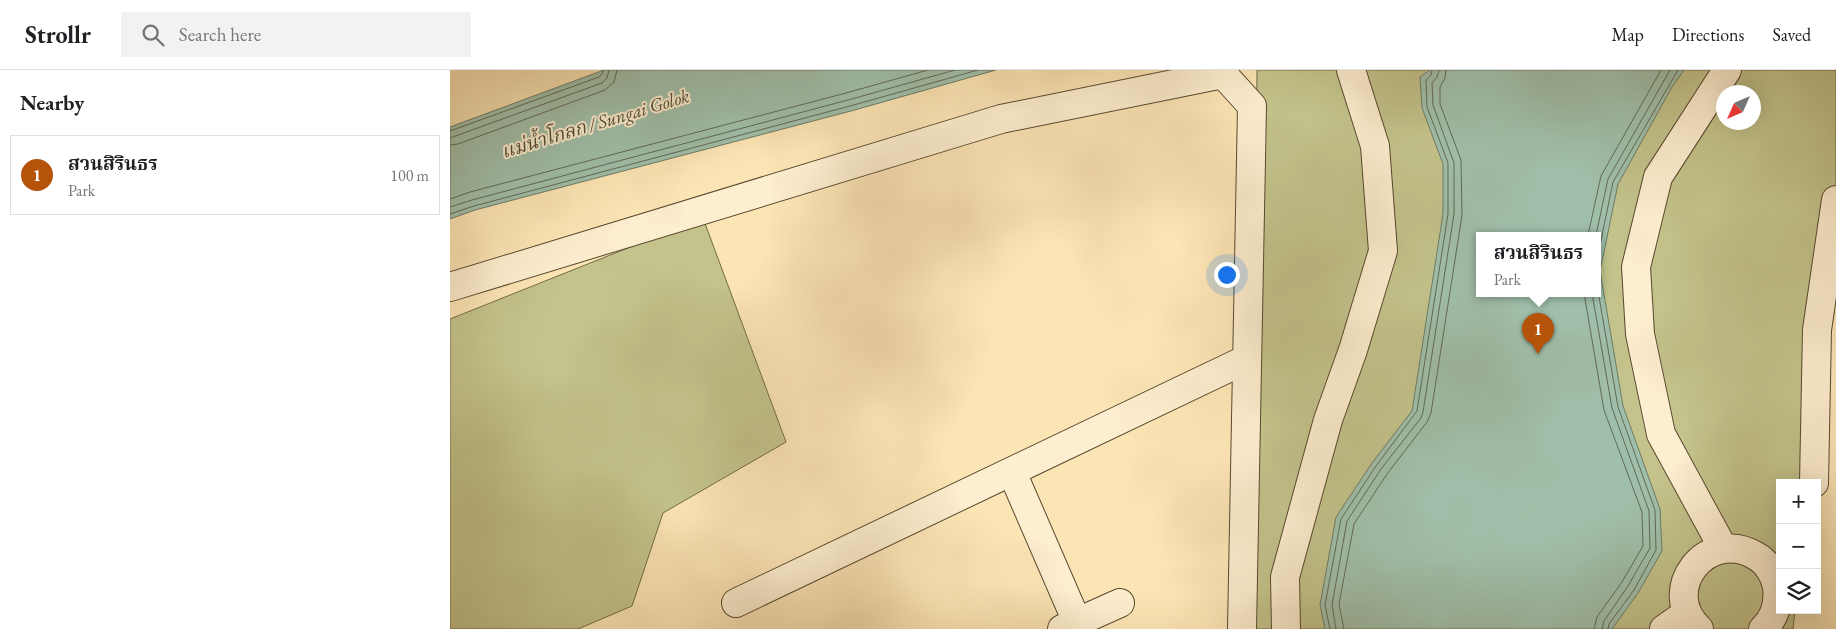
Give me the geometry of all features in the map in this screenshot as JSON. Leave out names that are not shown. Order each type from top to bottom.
[{"type":"street","points":[[1286,629],[1285,577],[1328,420],[1354,350],[1383,251],[1375,146],[1351,70]]},
{"type":"street","points":[[1723,548],[1661,434],[1640,334],[1636,267],[1658,177],[1727,70]]},
{"type":"street","points":[[450,288],[1001,119],[1222,74],[1252,106],[1242,629]]},
{"type":"street","points":[[1814,479],[1817,330],[1836,200]]},
{"type":"street","points":[[736,603],[1247,359]]},
{"type":"street","points":[[1012,472],[1069,626],[1120,603]]},
{"type":"street","points":[[1664,629],[1693,621],[1684,599],[1685,585],[1690,572],[1698,561],[1710,553],[1723,548],[1736,548],[1749,551],[1760,558],[1774,558],[1778,596],[1776,611],[1763,629]]},
{"type":"green space","points":[[1257,70],[1836,70],[1836,225],[1808,479],[1776,479],[1776,614],[1795,614],[1793,629],[1252,629]]},
{"type":"green space","points":[[703,218],[786,442],[663,513],[632,606],[578,629],[450,629],[450,319]]},
{"type":"water","name":"แม่น้ำโกลก / Sungai Golok","points":[[604,70],[996,70],[851,111],[475,210],[450,219],[450,127]]},
{"type":"water","points":[[1430,70],[1684,70],[1672,87],[1618,184],[1601,266],[1601,232],[1476,232],[1476,297],[1601,297],[1601,277],[1623,406],[1660,509],[1662,551],[1638,593],[1612,629],[1325,629],[1320,605],[1336,517],[1372,463],[1412,411],[1443,214],[1443,164],[1422,108],[1420,77]]},
{"type":"place","name":"สวนสิรินธร","points":[[1538,354]]}]
